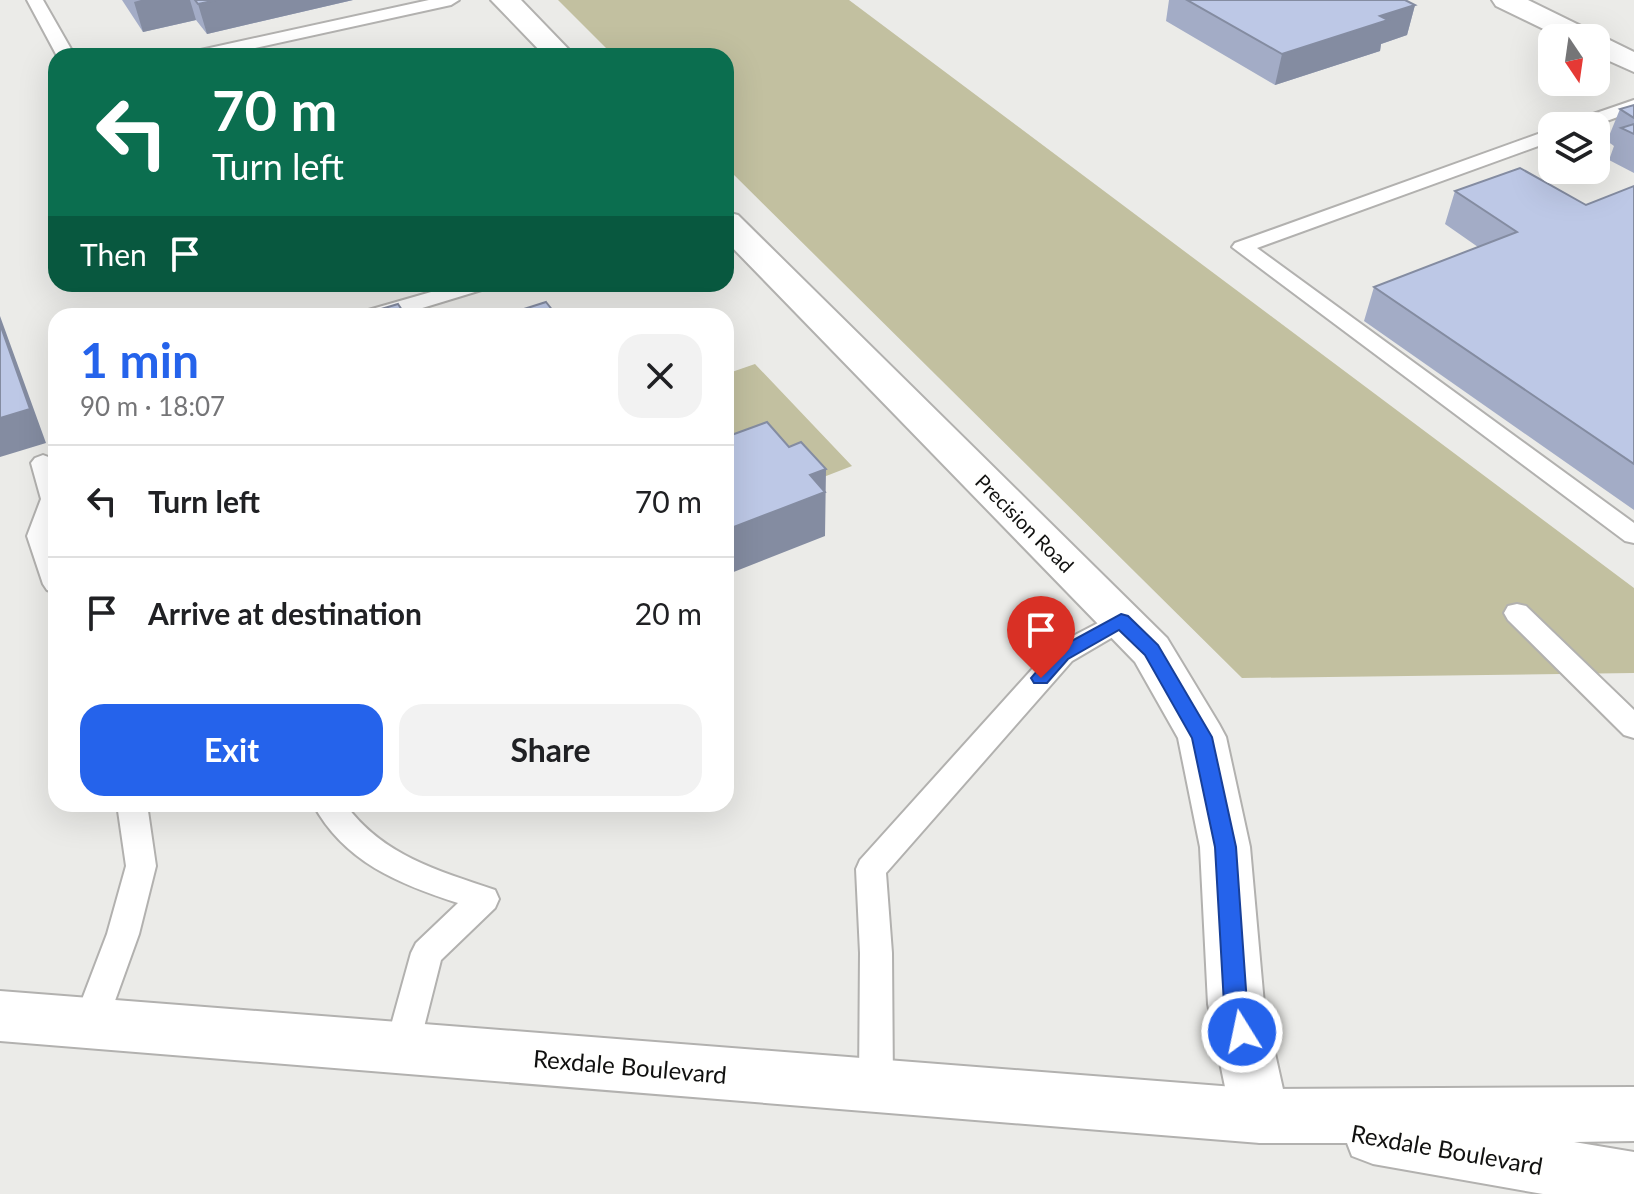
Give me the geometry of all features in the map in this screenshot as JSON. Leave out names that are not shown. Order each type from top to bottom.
[{"type":"street","points":[[505,0],[553,48]]},
{"type":"street","points":[[1506,0],[1555,24]]},
{"type":"street","points":[[1610,51],[1634,63]]},
{"type":"street","name":"Precision Road","points":[[734,230],[1151,650],[1202,737],[1225,847],[1236,1004],[1260,1116]]},
{"type":"street","name":"Rexdale Boulevard","points":[[0,1016],[1260,1116],[1634,1114]]},
{"type":"street","name":"Rexdale Boulevard","points":[[1260,1116],[1634,1181]]},
{"type":"lane","points":[[35,0],[62,48]]},
{"type":"lane","points":[[232,48],[451,0]]},
{"type":"lane","points":[[1610,114],[1634,105]]},
{"type":"lane","points":[[1538,140],[1242,247],[1634,535]]},
{"type":"lane","points":[[400,308],[454,292]]},
{"type":"lane","points":[[43,463],[48,481]]},
{"type":"lane","points":[[48,512],[39,536],[48,561]]},
{"type":"lane","points":[[1517,613],[1634,727]]},
{"type":"lane","points":[[876,1086],[876,953],[871,869],[1062,654],[1121,620]]},
{"type":"lane","points":[[90,1023],[123,934],[141,866],[133,812]]},
{"type":"lane","points":[[333,812],[345,831],[375,858],[484,899],[427,953],[402,1047]]},
{"type":"shaded area","points":[[558,0],[849,0],[1634,588],[1634,673],[1242,678],[734,175],[734,48],[606,48]]},
{"type":"shaded area","points":[[755,364],[852,466],[790,490],[734,472],[734,371]]},
{"type":"building","points":[[195,0],[217,0],[198,4]]},
{"type":"building","points":[[1187,0],[1405,0],[1415,5],[1380,16],[1388,20],[1282,54]]},
{"type":"building","points":[[1634,105],[1634,118],[1620,109]]},
{"type":"building","points":[[1634,124],[1634,134],[1621,128]]},
{"type":"building","points":[[1520,168],[1538,178],[1538,184],[1549,184],[1586,205],[1634,186],[1634,464],[1374,287],[1517,232],[1455,191]]},
{"type":"building","points":[[546,302],[551,308],[527,308]]},
{"type":"building","points":[[0,324],[30,409],[0,418]]},
{"type":"building","points":[[767,422],[789,447],[801,442],[826,469],[810,475],[825,492],[734,527],[734,434]]},
{"type":"route","points":[[1041,678],[1062,654],[1121,620],[1151,650],[1202,737],[1225,847],[1236,1004],[1242,1032]]}]
